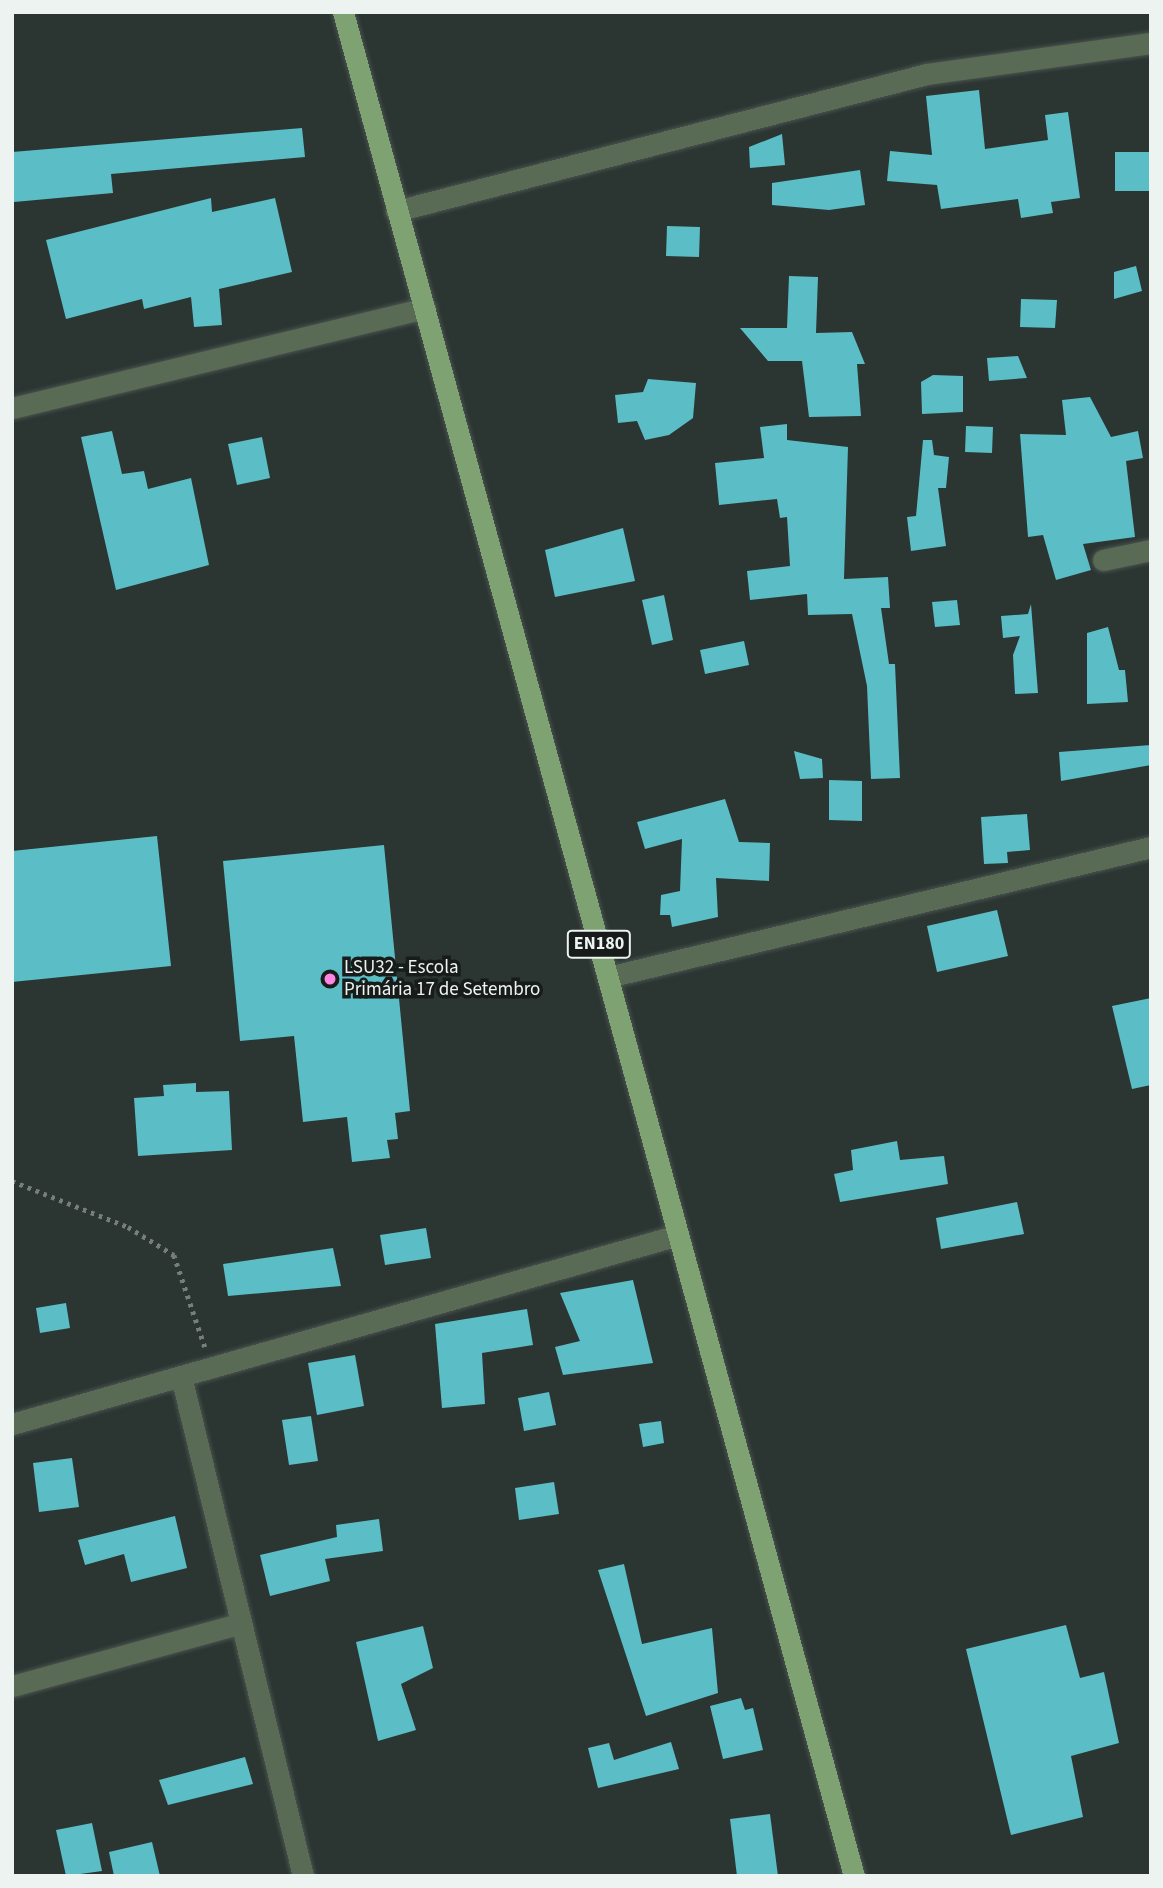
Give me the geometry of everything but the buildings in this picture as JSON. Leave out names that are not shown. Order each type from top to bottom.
[{"type":"main road","name":"EN180","points":[[343,12],[854,1876]]},
{"type":"street","points":[[396,211],[927,74],[1151,43]]},
{"type":"street","points":[[12,408],[425,308]]},
{"type":"street","points":[[1103,560],[1151,550]]},
{"type":"street","points":[[608,976],[1151,847]]},
{"type":"street","points":[[12,1424],[678,1235]]},
{"type":"street","points":[[181,1376],[239,1623],[303,1876]]},
{"type":"street","points":[[12,1686],[239,1623]]},
{"type":"path","points":[[12,1181],[128,1227],[174,1255],[212,1367]]},
{"type":"place","name":"LSU32 - Escola Primária 17 de Setembro","points":[[330,979]]}]
